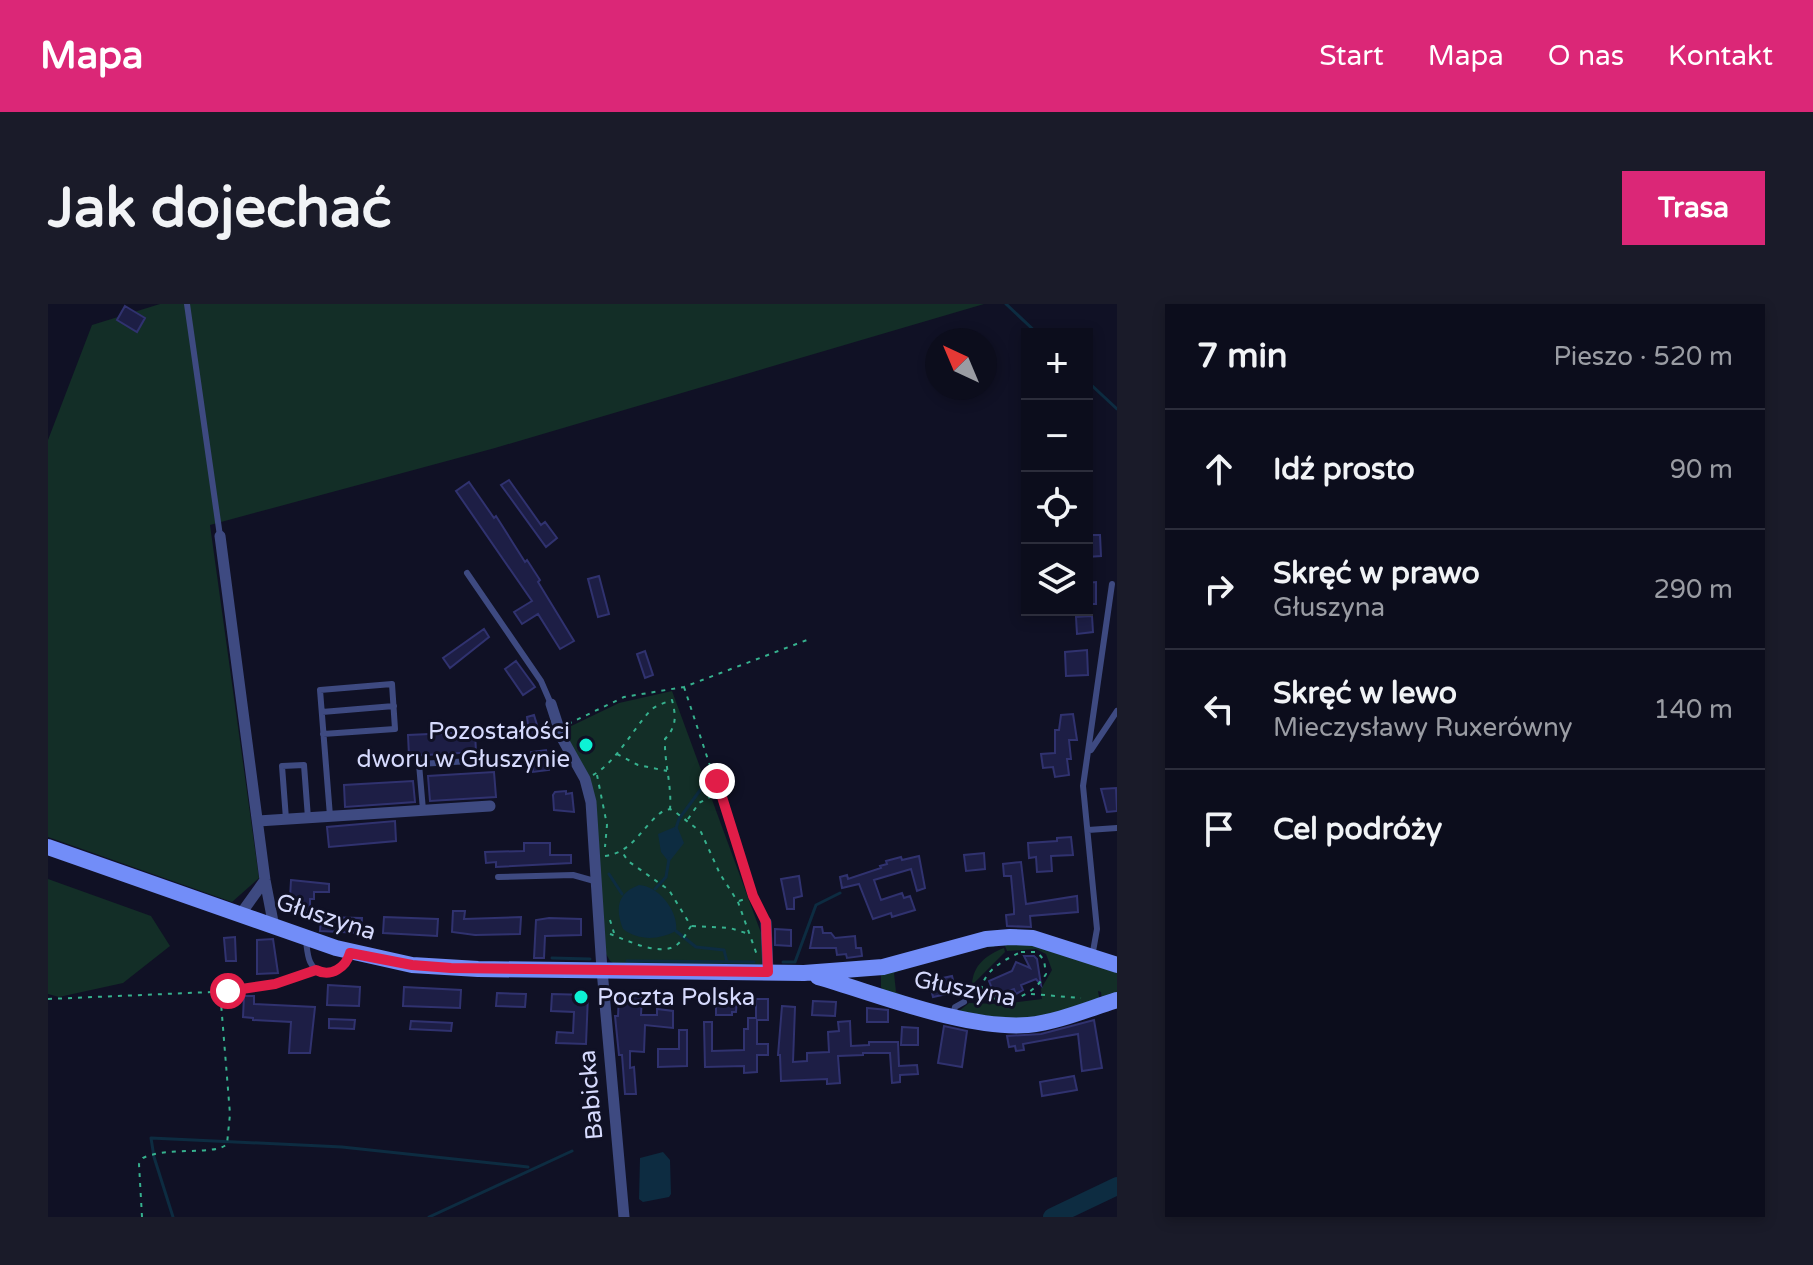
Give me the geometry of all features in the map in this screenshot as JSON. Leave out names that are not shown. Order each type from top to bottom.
[{"type":"street","points":[[220,536],[265,880],[274,927]]},
{"type":"street","points":[[551,704],[559,729],[585,779],[591,802],[600,857],[598,882],[602,970]]},
{"type":"street","points":[[258,821],[490,806]]},
{"type":"street","name":"Głuszyna","points":[[48,847],[350,953],[390,962],[438,967],[804,973],[880,968],[986,939],[1010,937],[1033,938],[1117,965]]},
{"type":"street","points":[[240,915],[265,880]]},
{"type":"street","points":[[766,922],[766,972]]},
{"type":"street","points":[[876,994],[875,982],[880,968]]},
{"type":"street","name":"Babicka","points":[[602,970],[624,1217]]},
{"type":"street","name":"Głuszyna","points":[[804,973],[953,1016],[998,1024],[1028,1024],[1117,1000]]},
{"type":"lane","points":[[187,304],[220,536]]},
{"type":"lane","points":[[467,573],[541,681],[551,704]]},
{"type":"lane","points":[[1092,958],[1097,929],[1083,786],[1112,584]]},
{"type":"lane","points":[[323,734],[395,729],[392,684],[320,690],[323,734],[330,816]]},
{"type":"lane","points":[[322,712],[394,706]]},
{"type":"lane","points":[[1089,753],[1117,711]]},
{"type":"lane","points":[[423,810],[419,764],[488,760]]},
{"type":"lane","points":[[286,819],[282,766],[304,765],[308,818]]},
{"type":"lane","points":[[1088,830],[1117,828]]},
{"type":"lane","points":[[498,877],[573,875],[598,882]]},
{"type":"lane","points":[[306,938],[310,963],[323,974],[342,967],[350,953]]},
{"type":"lane","points":[[953,1016],[955,1007],[964,1002]]},
{"type":"path","points":[[559,729],[624,697],[684,687],[807,640]]},
{"type":"path","points":[[684,687],[753,896],[766,922]]},
{"type":"path","points":[[585,779],[611,763],[651,710],[672,700],[676,717],[665,739],[664,759],[668,771],[670,809]]},
{"type":"path","points":[[616,754],[638,765],[668,771]]},
{"type":"path","points":[[597,773],[607,825],[600,857],[622,852],[658,814],[670,809]]},
{"type":"path","points":[[686,819],[699,803],[710,797]]},
{"type":"path","points":[[670,809],[701,832],[720,874],[738,902],[766,972]]},
{"type":"path","points":[[622,852],[628,861],[664,886],[678,902],[691,926]]},
{"type":"path","points":[[738,902],[748,898]]},
{"type":"path","points":[[601,931],[660,949],[675,946],[691,926]]},
{"type":"path","points":[[691,926],[730,928],[750,935]]},
{"type":"path","points":[[981,994],[981,983],[1003,960],[1021,952],[1037,952],[1044,960],[1046,974],[1030,994]]},
{"type":"path","points":[[48,999],[228,991],[275,984],[316,970]]},
{"type":"path","points":[[142,1217],[139,1164],[143,1158],[173,1150],[215,1151],[227,1144],[230,1114],[221,1003],[228,991]]},
{"type":"path","points":[[964,1002],[981,994],[994,1000],[1030,994],[1082,998]]},
{"type":"green space","points":[[160,304],[984,304],[495,448],[210,525],[259,878],[232,902],[48,837],[48,440],[92,325]]},
{"type":"green space","points":[[672,691],[764,941],[766,967],[616,965],[605,952],[590,811],[565,729],[619,703]]},
{"type":"green space","points":[[48,879],[151,916],[170,946],[123,983],[59,997],[48,994]]},
{"type":"green space","points":[[1018,941],[1117,969],[1117,996],[1102,1001],[1101,992],[1098,991],[1100,1002],[1022,1022],[959,1011],[969,1003],[1001,1004],[1042,999],[1041,989],[1052,970],[1046,954],[1036,949],[1007,951],[1005,946],[995,945],[931,959],[894,973],[896,992],[911,999],[885,992],[881,987],[881,975],[940,953]]},
{"type":"green space","points":[[1004,948],[1005,952],[972,985],[975,972],[982,962]]},
{"type":"water","points":[[677,826],[684,843],[669,862],[661,852],[658,834]]},
{"type":"water","points":[[639,885],[654,890],[666,901],[674,916],[676,931],[649,938],[623,929],[619,915],[620,902],[626,892]]},
{"type":"water","points":[[663,1152],[670,1160],[671,1194],[643,1202],[639,1199],[640,1158]]},
{"type":"building","points":[[125,306],[145,318],[137,332],[117,320]]},
{"type":"building","points":[[509,480],[541,525],[545,522],[557,538],[546,547],[501,485]]},
{"type":"building","points":[[469,482],[494,518],[496,516],[525,562],[527,560],[574,641],[560,649],[538,614],[522,624],[514,612],[532,601],[456,491]]},
{"type":"building","points":[[1093,535],[1100,535],[1101,556],[1093,557]]},
{"type":"building","points":[[599,576],[609,614],[598,617],[588,579]]},
{"type":"building","points":[[1093,582],[1096,582],[1096,604],[1093,604]]},
{"type":"building","points":[[1092,616],[1093,632],[1077,634],[1076,617]]},
{"type":"building","points":[[484,629],[489,637],[450,668],[443,658]]},
{"type":"building","points":[[1087,650],[1088,675],[1066,676],[1065,652]]},
{"type":"building","points":[[645,651],[653,675],[645,678],[637,654]]},
{"type":"building","points":[[516,661],[535,687],[523,695],[505,669]]},
{"type":"building","points":[[1073,714],[1077,740],[1069,740],[1069,775],[1055,777],[1053,767],[1043,768],[1041,754],[1055,753],[1055,730],[1059,730],[1061,715]]},
{"type":"building","points":[[534,715],[540,735],[530,739],[527,717]]},
{"type":"building","points":[[475,732],[476,752],[409,756],[408,735]]},
{"type":"building","points":[[546,750],[549,770],[533,772],[531,752]]},
{"type":"building","points":[[494,772],[496,797],[430,801],[428,776]]},
{"type":"building","points":[[413,781],[415,802],[345,807],[344,785]]},
{"type":"building","points":[[1116,788],[1117,811],[1107,812],[1101,789]]},
{"type":"building","points":[[566,791],[566,794],[572,793],[574,812],[554,810],[553,795]]},
{"type":"building","points":[[395,821],[396,841],[329,847],[327,827]]},
{"type":"building","points":[[1071,837],[1073,855],[1051,856],[1052,871],[1037,872],[1036,857],[1029,858],[1028,843]]},
{"type":"building","points":[[524,843],[550,843],[550,855],[571,855],[571,863],[496,867],[496,862],[486,863],[485,852],[524,851]]},
{"type":"building","points":[[984,853],[985,869],[966,871],[964,855]]},
{"type":"building","points":[[919,856],[925,888],[917,891],[911,869],[874,880],[881,900],[902,893],[904,898],[910,896],[915,910],[873,919],[859,884],[842,888],[840,877],[847,875],[848,879],[881,868],[887,864],[886,861]]},
{"type":"building","points":[[1021,862],[1026,904],[1077,896],[1078,912],[1030,916],[1031,927],[1007,926],[1006,915],[1014,914],[1014,909],[1011,876],[1004,876],[1003,864]]},
{"type":"building","points":[[799,876],[802,896],[794,898],[794,909],[787,909],[781,879]]},
{"type":"building","points":[[291,880],[329,884],[329,892],[314,892],[314,899],[310,899],[310,913],[296,913],[296,898],[290,898]]},
{"type":"building","points":[[453,911],[465,911],[464,919],[521,917],[520,934],[452,932]]},
{"type":"building","points":[[321,917],[362,918],[361,933],[320,931]]},
{"type":"building","points":[[384,917],[438,919],[437,936],[383,933]]},
{"type":"building","points":[[581,919],[581,935],[545,936],[544,958],[534,958],[536,920]]},
{"type":"building","points":[[814,927],[822,927],[823,933],[831,933],[835,938],[855,936],[856,948],[861,948],[862,956],[847,958],[846,954],[837,955],[836,948],[810,948]]},
{"type":"building","points":[[775,929],[791,930],[791,946],[775,945]]},
{"type":"building","points":[[235,937],[236,961],[226,961],[224,938]]},
{"type":"building","points":[[273,939],[278,973],[257,974],[257,940]]},
{"type":"building","points":[[1024,956],[1037,959],[1041,985],[1036,979],[1021,985],[1023,990],[1016,994],[1014,989],[995,996],[989,981],[1012,971],[1016,962],[1030,968]]},
{"type":"building","points":[[952,976],[956,992],[933,997],[929,981]]},
{"type":"building","points":[[328,985],[360,987],[359,1006],[327,1005]]},
{"type":"building","points":[[404,987],[461,990],[460,1008],[403,1006]]},
{"type":"building","points":[[497,993],[526,994],[525,1007],[496,1006]]},
{"type":"building","points":[[552,994],[588,995],[586,1044],[556,1043],[557,1032],[573,1033],[574,1012],[551,1011]]},
{"type":"building","points":[[619,995],[642,996],[641,1015],[657,1015],[657,1009],[673,1011],[673,1028],[645,1025],[644,1052],[630,1051],[636,1094],[625,1094],[615,1016],[618,1016]]},
{"type":"building","points":[[244,996],[254,996],[254,1004],[315,1007],[310,1053],[289,1053],[291,1022],[243,1017]]},
{"type":"building","points":[[716,998],[737,999],[736,1012],[716,1015]]},
{"type":"building","points":[[756,999],[768,999],[768,1020],[757,1020],[757,1044],[768,1044],[768,1055],[757,1055],[757,1072],[744,1073],[744,1066],[705,1067],[704,1022],[712,1022],[712,1051],[744,1050],[744,1029],[748,1029],[748,1018],[756,1018]]},
{"type":"building","points":[[813,1001],[836,1002],[835,1016],[812,1015]]},
{"type":"building","points":[[782,1006],[795,1007],[793,1062],[807,1061],[807,1053],[829,1052],[828,1032],[839,1031],[838,1022],[850,1021],[851,1046],[869,1045],[869,1042],[898,1042],[899,1066],[917,1065],[918,1074],[900,1075],[900,1082],[892,1083],[890,1053],[863,1053],[838,1056],[840,1083],[827,1084],[827,1079],[781,1081],[778,1055]]},
{"type":"building","points":[[867,1008],[888,1010],[888,1022],[867,1022]]},
{"type":"building","points":[[329,1019],[355,1020],[354,1029],[329,1028]]},
{"type":"building","points":[[1094,1020],[1102,1068],[1082,1071],[1078,1034],[1023,1044],[1024,1050],[1016,1051],[1015,1046],[1009,1047],[1007,1036],[1041,1034]]},
{"type":"building","points":[[411,1021],[452,1023],[451,1031],[410,1029]]},
{"type":"building","points":[[944,1026],[967,1031],[962,1067],[938,1063]]},
{"type":"building","points":[[902,1027],[918,1028],[918,1045],[901,1045]]},
{"type":"building","points":[[679,1030],[687,1030],[687,1066],[658,1067],[658,1049],[679,1049]]},
{"type":"building","points":[[1074,1076],[1077,1090],[1042,1096],[1040,1082]]},
{"type":"waterway","points":[[1006,304],[1032,328]]},
{"type":"waterway","points":[[1093,387],[1117,409]]},
{"type":"waterway","points":[[676,828],[679,819],[709,778]]},
{"type":"waterway","points":[[655,889],[666,877],[669,859]]},
{"type":"waterway","points":[[609,874],[622,894]]},
{"type":"waterway","points":[[783,962],[795,962],[816,905],[840,893]]},
{"type":"waterway","points":[[676,931],[696,947],[724,950],[727,962]]},
{"type":"waterway","points":[[552,958],[590,959]]},
{"type":"waterway","points":[[627,961],[754,962]]},
{"type":"waterway","points":[[173,1217],[151,1138],[342,1147],[528,1167]]},
{"type":"waterway","points":[[429,1217],[572,1151]]},
{"type":"waterway","points":[[1052,1217],[1117,1186]]},
{"type":"place","name":"Pozostałości dworu w Głuszynie","points":[[586,745]]},
{"type":"place","name":"Poczta Polska","points":[[581,997]]},
{"type":"route","points":[[228,991],[275,984],[316,970],[323,974],[332,972],[348,961],[350,953],[412,965],[451,968],[768,972],[766,922],[753,896],[717,781]]}]
